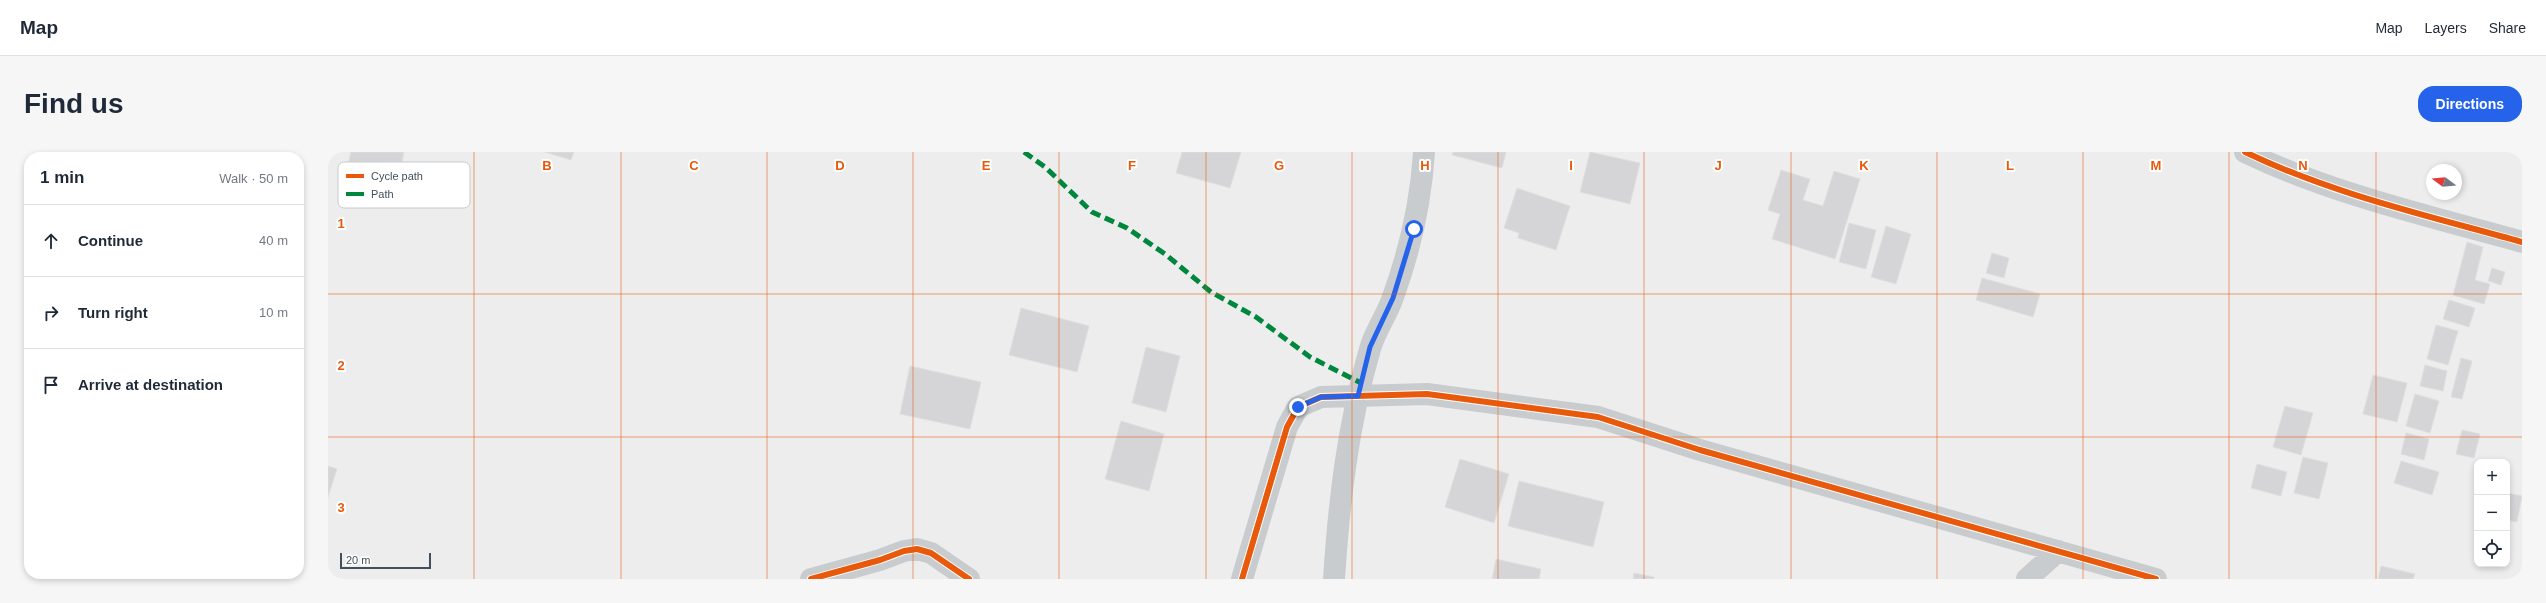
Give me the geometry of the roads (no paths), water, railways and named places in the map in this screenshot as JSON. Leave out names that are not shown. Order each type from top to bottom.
[{"type":"street","points":[[1334,579],[1339,502],[1358,396],[1370,347],[1393,298],[1414,229],[1424,152]]},
{"type":"street","points":[[2245,152],[2274,166],[2380,202],[2522,242]]},
{"type":"street","points":[[1242,579],[1287,426],[1298,407],[1321,397],[1427,394],[1598,417],[1700,450],[2156,579]]},
{"type":"street","points":[[811,579],[880,560],[904,551],[917,549],[931,553],[969,579]]},
{"type":"street","points":[[2027,579],[2058,551]]}]
